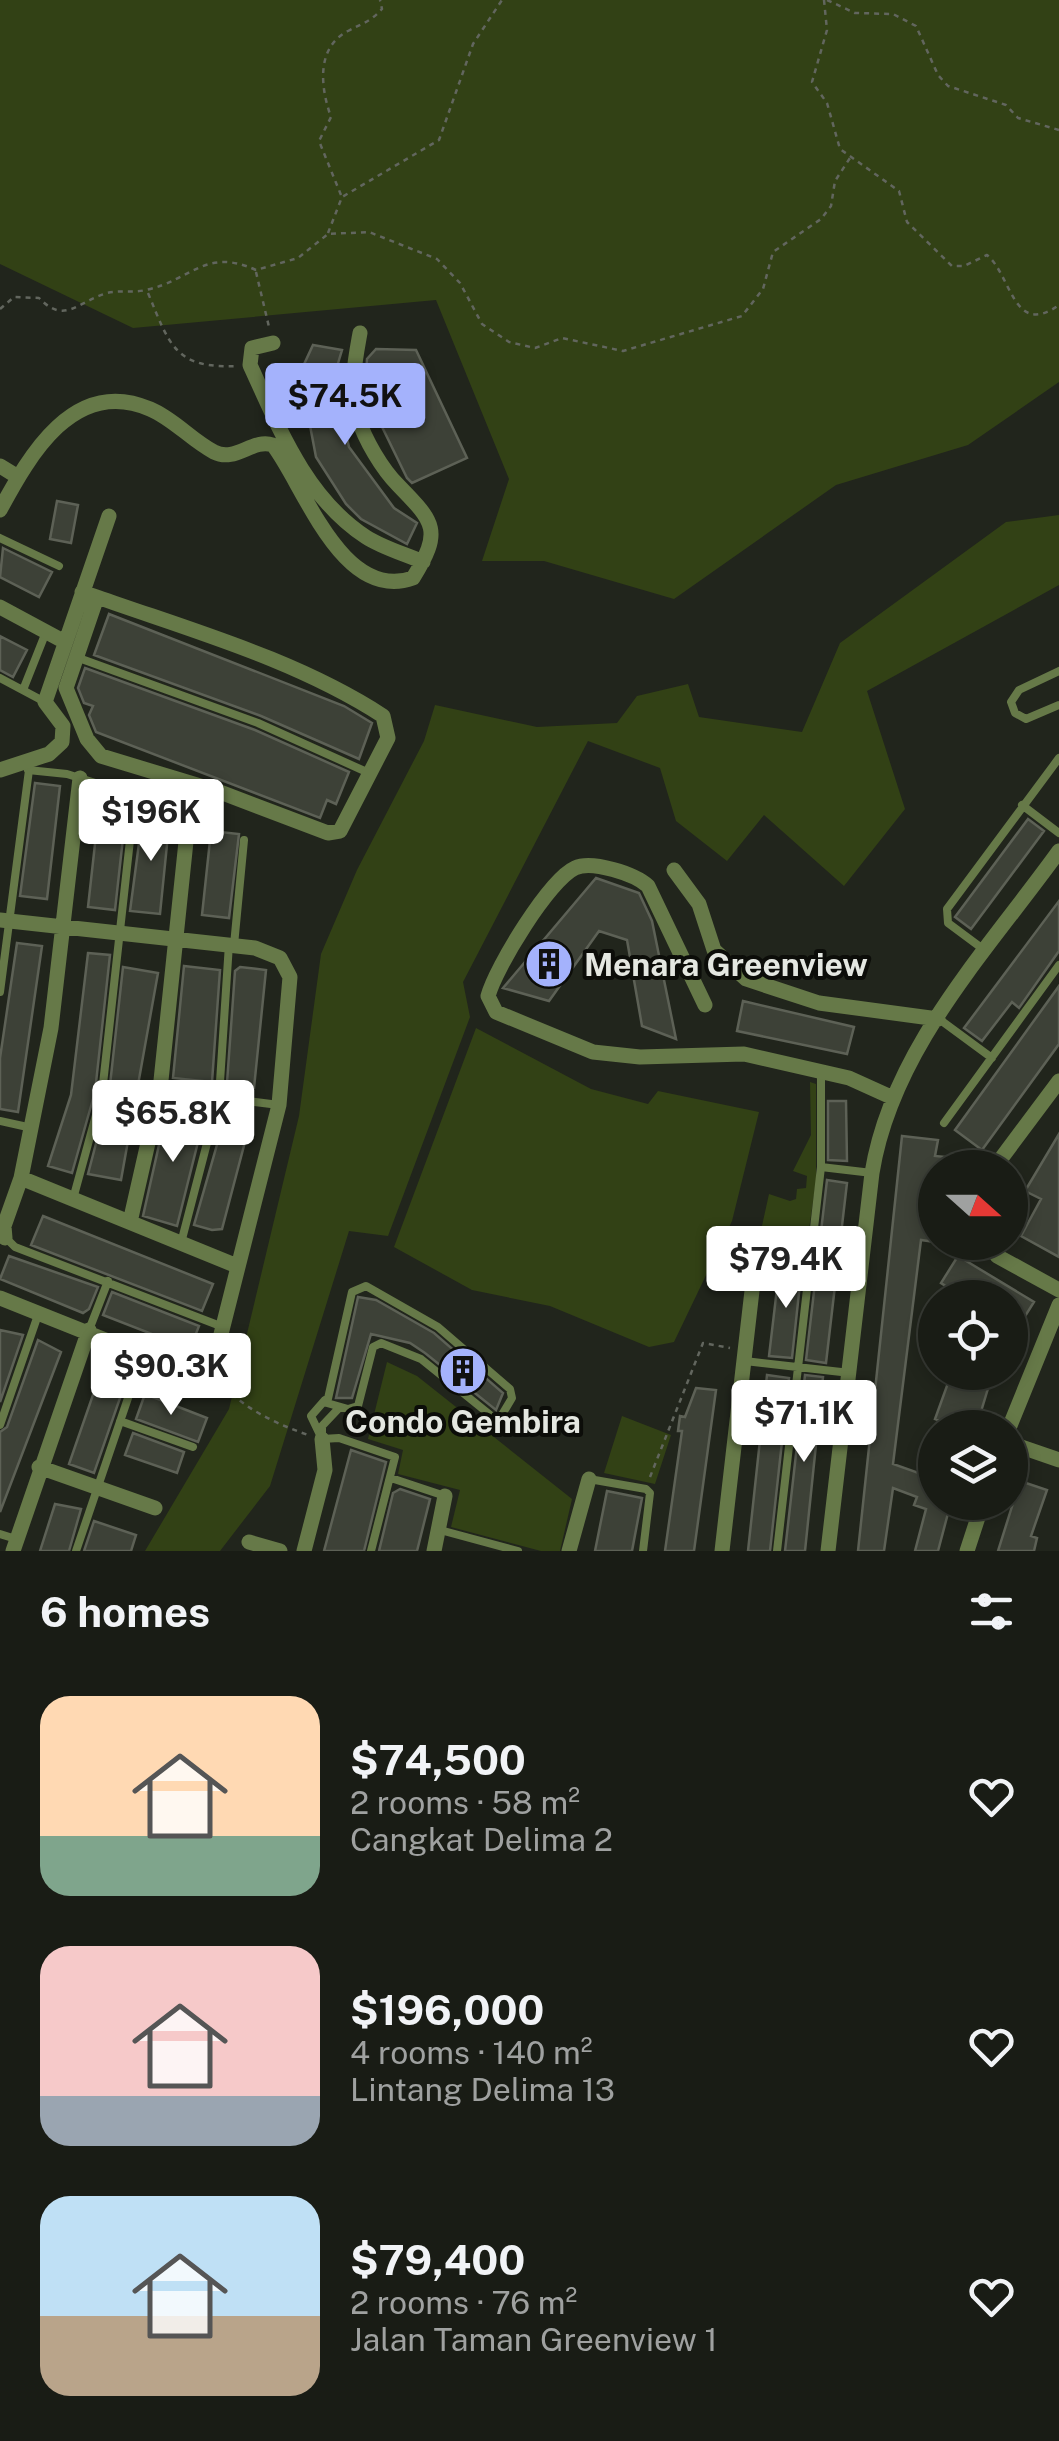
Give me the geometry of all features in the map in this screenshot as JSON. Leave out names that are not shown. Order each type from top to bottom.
[{"type":"street","points":[[0,510],[35,448],[64,419],[105,403],[128,402],[148,408],[215,453],[237,454],[268,443],[276,449],[321,528],[359,567],[372,575],[404,582],[413,578],[432,538],[428,516],[388,473],[357,417],[352,385],[360,332]]},
{"type":"street","points":[[273,343],[252,348],[250,366],[288,446],[341,518],[369,540],[423,562]]},
{"type":"street","points":[[0,466],[18,477]]},
{"type":"street","points":[[90,594],[271,659],[383,716],[388,738],[344,826],[328,833],[220,792],[101,756],[87,739],[68,696],[67,682],[108,516]]},
{"type":"street","points":[[5,769],[49,754],[62,742],[63,726],[44,702],[66,642],[90,594]]},
{"type":"street","points":[[0,607],[66,642]]},
{"type":"street","points":[[5,1238],[4,1226],[21,1178],[51,1028],[80,778]]},
{"type":"street","points":[[130,1222],[160,1090],[188,832]]},
{"type":"street","points":[[828,1551],[872,1174],[891,1096],[938,1019],[1059,851]]},
{"type":"street","points":[[704,1005],[648,886],[636,878],[587,865],[573,868],[555,884],[499,970],[488,996],[496,1012],[593,1052],[640,1056],[744,1054],[864,1083],[891,1096]]},
{"type":"street","points":[[674,870],[699,904],[714,950],[746,979],[819,1004],[938,1019]]},
{"type":"street","points":[[0,1298],[188,1372],[208,1368],[223,1327],[279,1105],[290,978],[286,965],[270,952],[231,944],[5,921]]},
{"type":"street","points":[[1007,1150],[1059,1081]]},
{"type":"street","points":[[21,1178],[237,1266]]},
{"type":"street","points":[[722,1551],[756,1256]]},
{"type":"street","points":[[1004,1260],[1059,1290]]},
{"type":"street","points":[[1016,1410],[1059,1305]]},
{"type":"street","points":[[10,1542],[88,1330]]},
{"type":"street","points":[[304,1551],[326,1470],[322,1439]]},
{"type":"street","points":[[1028,1449],[1059,1460]]},
{"type":"street","points":[[40,1467],[155,1508]]},
{"type":"street","points":[[569,1551],[589,1479]]},
{"type":"street","points":[[434,1551],[445,1496]]},
{"type":"street","points":[[967,1551],[977,1520]]},
{"type":"street","points":[[248,1542],[280,1551]]},
{"type":"lane","points":[[0,538],[59,566]]},
{"type":"lane","points":[[23,690],[46,632]]},
{"type":"lane","points":[[76,657],[258,723],[373,774]]},
{"type":"lane","points":[[1059,671],[1019,690],[1011,702],[1015,713],[1026,719],[1059,705]]},
{"type":"lane","points":[[0,678],[44,702]]},
{"type":"lane","points":[[987,952],[948,923],[946,909],[1059,758]]},
{"type":"lane","points":[[5,769],[80,778],[187,812],[188,832]]},
{"type":"lane","points":[[0,992],[5,921],[29,770]]},
{"type":"lane","points":[[73,1199],[102,1093],[135,795]]},
{"type":"lane","points":[[1022,805],[1059,833]]},
{"type":"lane","points":[[182,1244],[219,1097],[244,840]]},
{"type":"lane","points":[[944,1122],[1059,966]]},
{"type":"lane","points":[[938,1019],[992,1058]]},
{"type":"lane","points":[[778,1551],[821,1167],[821,1072]]},
{"type":"lane","points":[[160,1090],[279,1105]]},
{"type":"lane","points":[[0,1121],[32,1128]]},
{"type":"lane","points":[[821,1167],[872,1174]]},
{"type":"lane","points":[[5,1238],[16,1246],[223,1327]]},
{"type":"lane","points":[[88,1330],[108,1280]]},
{"type":"lane","points":[[322,1439],[311,1416],[325,1400],[352,1292],[360,1285],[438,1328],[512,1392],[505,1413],[494,1418],[421,1359],[381,1343],[373,1347],[358,1406],[339,1408],[325,1400]]},
{"type":"lane","points":[[0,1424],[40,1312]]},
{"type":"lane","points":[[76,1551],[143,1354]]},
{"type":"lane","points":[[746,1356],[850,1373]]},
{"type":"lane","points":[[322,1439],[322,1426],[339,1408]]},
{"type":"lane","points":[[120,1422],[194,1446]]},
{"type":"lane","points":[[322,1439],[339,1438],[392,1454],[390,1478],[371,1551]]},
{"type":"lane","points":[[390,1478],[445,1496]]},
{"type":"lane","points":[[589,1479],[646,1488],[652,1500],[644,1551]]},
{"type":"lane","points":[[440,1530],[518,1551]]},
{"type":"path","points":[[342,197],[319,141],[331,118],[320,86],[328,55],[344,32],[369,24],[382,9],[380,0]]},
{"type":"path","points":[[0,309],[14,297],[39,298],[52,311],[65,314],[108,293],[147,290],[216,260],[233,260],[256,270],[298,258],[328,234],[342,197],[439,140],[473,44],[502,0]]},
{"type":"path","points":[[1059,130],[1018,118],[1006,105],[948,86],[916,26],[893,14],[855,13],[826,0],[826,30],[812,82],[826,103],[840,149],[899,191],[906,222],[952,266],[964,266],[987,255],[999,264],[1021,310],[1038,314],[1059,304]]},
{"type":"path","points":[[328,234],[369,232],[436,259],[460,283],[482,324],[509,342],[535,348],[562,338],[623,352],[742,316],[762,289],[773,252],[821,218],[831,206],[835,181],[850,158]]},
{"type":"path","points":[[256,270],[273,343]]},
{"type":"path","points":[[147,290],[168,342],[202,368],[250,366]]},
{"type":"path","points":[[646,1488],[703,1343],[746,1356]]},
{"type":"path","points":[[208,1368],[232,1396],[274,1423],[322,1439]]},
{"type":"green space","points":[[0,0],[1059,0],[1059,382],[968,445],[836,485],[674,599],[544,561],[482,561],[509,479],[436,300],[133,328],[0,264]]},
{"type":"green space","points":[[1059,515],[1059,585],[867,691],[905,809],[844,886],[764,815],[727,861],[676,821],[660,768],[588,741],[463,982],[470,1017],[388,1236],[349,1231],[270,1486],[220,1551],[145,1551],[229,1409],[299,1116],[321,954],[357,870],[424,741],[435,705],[537,727],[617,723],[637,696],[688,684],[699,717],[802,732],[840,643],[1006,522]]},
{"type":"green space","points":[[476,1028],[591,1089],[648,1104],[658,1091],[759,1112],[732,1221],[674,1342],[649,1347],[550,1306],[472,1290],[394,1247]]},
{"type":"green space","points":[[810,1082],[816,1084],[816,1181],[805,1257],[756,1253],[769,1194],[790,1201],[796,1199],[797,1189],[806,1188],[807,1176],[793,1171],[811,1135]]},
{"type":"green space","points":[[387,1362],[417,1376],[572,1499],[560,1551],[541,1551],[451,1527],[460,1490],[398,1474],[403,1450],[368,1439]]},
{"type":"green space","points":[[622,1416],[671,1435],[655,1484],[604,1473]]},
{"type":"building","points":[[313,345],[342,350],[333,380],[349,447],[394,508],[417,523],[407,544],[361,519],[346,504],[316,457],[300,373]]},
{"type":"building","points":[[376,349],[416,350],[467,458],[412,483],[407,478],[365,392],[367,359]]},
{"type":"building","points":[[57,501],[78,505],[71,543],[50,539]]},
{"type":"building","points":[[3,548],[52,572],[39,597],[0,577]]},
{"type":"building","points":[[109,614],[344,706],[372,723],[359,759],[261,716],[94,655]]},
{"type":"building","points":[[0,636],[27,650],[13,677],[0,670]]},
{"type":"building","points":[[85,668],[255,730],[349,772],[336,804],[327,800],[320,818],[96,732],[89,715],[93,706],[84,703],[78,688]]},
{"type":"building","points":[[35,783],[60,786],[47,899],[20,896]]},
{"type":"building","points":[[143,813],[170,815],[160,914],[130,911]]},
{"type":"building","points":[[98,817],[125,820],[115,910],[88,907]]},
{"type":"building","points":[[1028,819],[1044,831],[971,929],[955,917]]},
{"type":"building","points":[[211,831],[239,834],[229,918],[202,915]]},
{"type":"building","name":"Menara Greenview","points":[[596,878],[639,893],[652,921],[676,1039],[642,1026],[627,940],[599,931],[549,1001],[503,988]]},
{"type":"building","points":[[1059,901],[1059,951],[1019,1008],[1012,1002],[982,1041],[964,1028]]},
{"type":"building","points":[[17,943],[42,946],[18,1112],[0,1109],[0,1058]]},
{"type":"building","points":[[88,953],[110,955],[95,1092],[72,1173],[48,1166],[71,1095]]},
{"type":"building","points":[[184,966],[220,970],[212,1082],[173,1078]]},
{"type":"building","points":[[123,967],[158,973],[121,1180],[88,1174],[109,1094]]},
{"type":"building","points":[[240,967],[266,970],[254,1088],[244,1090],[228,1088],[227,1083],[235,971]]},
{"type":"building","points":[[1059,986],[1059,1044],[982,1150],[955,1130]]},
{"type":"building","points":[[743,1001],[854,1027],[847,1054],[737,1031]]},
{"type":"building","points":[[828,1101],[846,1101],[847,1161],[828,1160]]},
{"type":"building","points":[[168,1105],[205,1114],[177,1226],[143,1216]]},
{"type":"building","points":[[227,1110],[251,1119],[222,1229],[212,1230],[194,1225]]},
{"type":"building","points":[[1059,1134],[1059,1257],[1028,1240],[1028,1223],[1041,1199],[1028,1192],[1028,1186]]},
{"type":"building","points":[[902,1136],[938,1140],[936,1150],[918,1150],[918,1260],[893,1464],[918,1473],[918,1506],[914,1505],[917,1497],[893,1488],[884,1551],[858,1551]]},
{"type":"building","points":[[827,1180],[847,1183],[826,1363],[806,1360]]},
{"type":"building","points":[[43,1216],[213,1284],[202,1311],[31,1245]]},
{"type":"building","points":[[9,1256],[98,1287],[89,1309],[83,1313],[0,1279]]},
{"type":"building","points":[[955,1260],[965,1260],[998,1280],[943,1280]]},
{"type":"building","points":[[780,1263],[802,1265],[792,1358],[769,1356]]},
{"type":"building","points":[[112,1292],[199,1326],[190,1349],[103,1315]]},
{"type":"building","name":"Condo Gembira","points":[[358,1297],[376,1300],[434,1333],[503,1393],[496,1410],[410,1343],[371,1334],[352,1398],[336,1398]]},
{"type":"building","points":[[0,1330],[23,1335],[0,1402]]},
{"type":"building","points":[[38,1340],[61,1352],[0,1512],[0,1432],[7,1427]]},
{"type":"building","points":[[103,1366],[128,1375],[94,1473],[69,1464]]},
{"type":"building","points":[[767,1375],[789,1378],[770,1551],[748,1551]]},
{"type":"building","points":[[805,1375],[823,1377],[805,1551],[785,1551]]},
{"type":"building","points":[[696,1388],[716,1390],[694,1551],[665,1551],[682,1431],[678,1431],[680,1416],[685,1417]]},
{"type":"building","points":[[945,1390],[988,1390],[981,1410],[938,1410]]},
{"type":"building","points":[[145,1394],[207,1418],[198,1442],[136,1419]]},
{"type":"building","points":[[133,1433],[184,1452],[177,1473],[125,1455]]},
{"type":"building","points":[[351,1450],[386,1462],[364,1551],[324,1551]]},
{"type":"building","points":[[1028,1484],[1047,1490],[1031,1536],[1037,1538],[1034,1551],[998,1551],[1008,1520],[1028,1520]]},
{"type":"building","points":[[400,1489],[430,1499],[417,1551],[379,1551],[393,1493]]},
{"type":"building","points":[[607,1491],[642,1498],[632,1551],[595,1551]]},
{"type":"building","points":[[55,1504],[81,1509],[69,1551],[40,1551]]},
{"type":"building","points":[[923,1520],[946,1520],[938,1551],[915,1551]]},
{"type":"building","points":[[94,1521],[136,1535],[131,1551],[84,1551]]},
{"type":"place","name":"Menara Greenview","points":[[549,964]]},
{"type":"place","name":"Condo Gembira","points":[[463,1371]]}]
